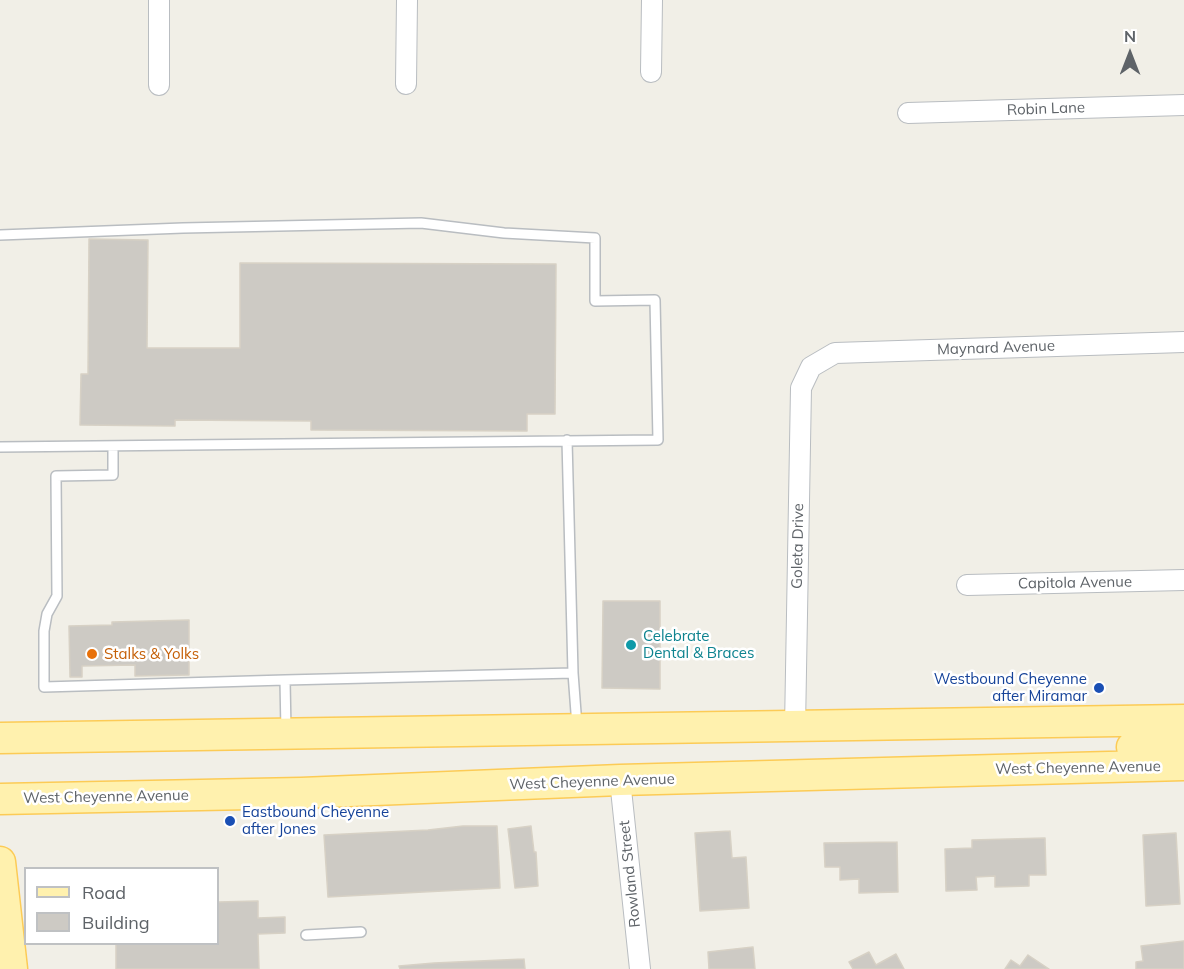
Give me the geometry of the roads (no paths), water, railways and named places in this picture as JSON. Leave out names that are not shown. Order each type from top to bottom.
[{"type":"main road","points":[[0,738],[1184,720]]},
{"type":"main road","points":[[976,770],[1013,757],[1184,743]]},
{"type":"main road","name":"West Cheyenne Avenue","points":[[0,799],[301,794],[620,780],[1184,765]]},
{"type":"main road","points":[[0,862],[12,969]]},
{"type":"street","points":[[159,0],[159,85]]},
{"type":"street","points":[[406,84],[407,0]]},
{"type":"street","points":[[651,72],[652,0]]},
{"type":"street","name":"Robin Lane","points":[[908,113],[1184,105]]},
{"type":"street","name":"Maynard Avenue","points":[[811,367],[835,353],[1184,342]]},
{"type":"street","name":"Goleta Drive","points":[[795,727],[801,388],[811,367]]},
{"type":"street","name":"Capitola Avenue","points":[[966,585],[1184,580]]},
{"type":"street","name":"Rowland Street","points":[[620,780],[640,969]]},
{"type":"lane","points":[[0,235],[421,223],[504,232],[595,238],[595,301],[655,300],[658,440],[0,447]]},
{"type":"lane","points":[[567,440],[573,673],[578,731]]},
{"type":"lane","points":[[113,446],[113,475],[56,476],[57,596],[47,614],[44,631],[44,687],[573,673]]},
{"type":"lane","points":[[285,680],[286,733]]},
{"type":"lane","points":[[306,935],[361,932]]},
{"type":"place","name":"Celebrate Dental & Braces","points":[[631,645]]},
{"type":"place","name":"Stalks & Yolks","points":[[92,654]]},
{"type":"place","name":"Westbound Cheyenne after Miramar","points":[[1099,688]]},
{"type":"place","name":"Eastbound Cheyenne after Jones","points":[[230,821]]}]
